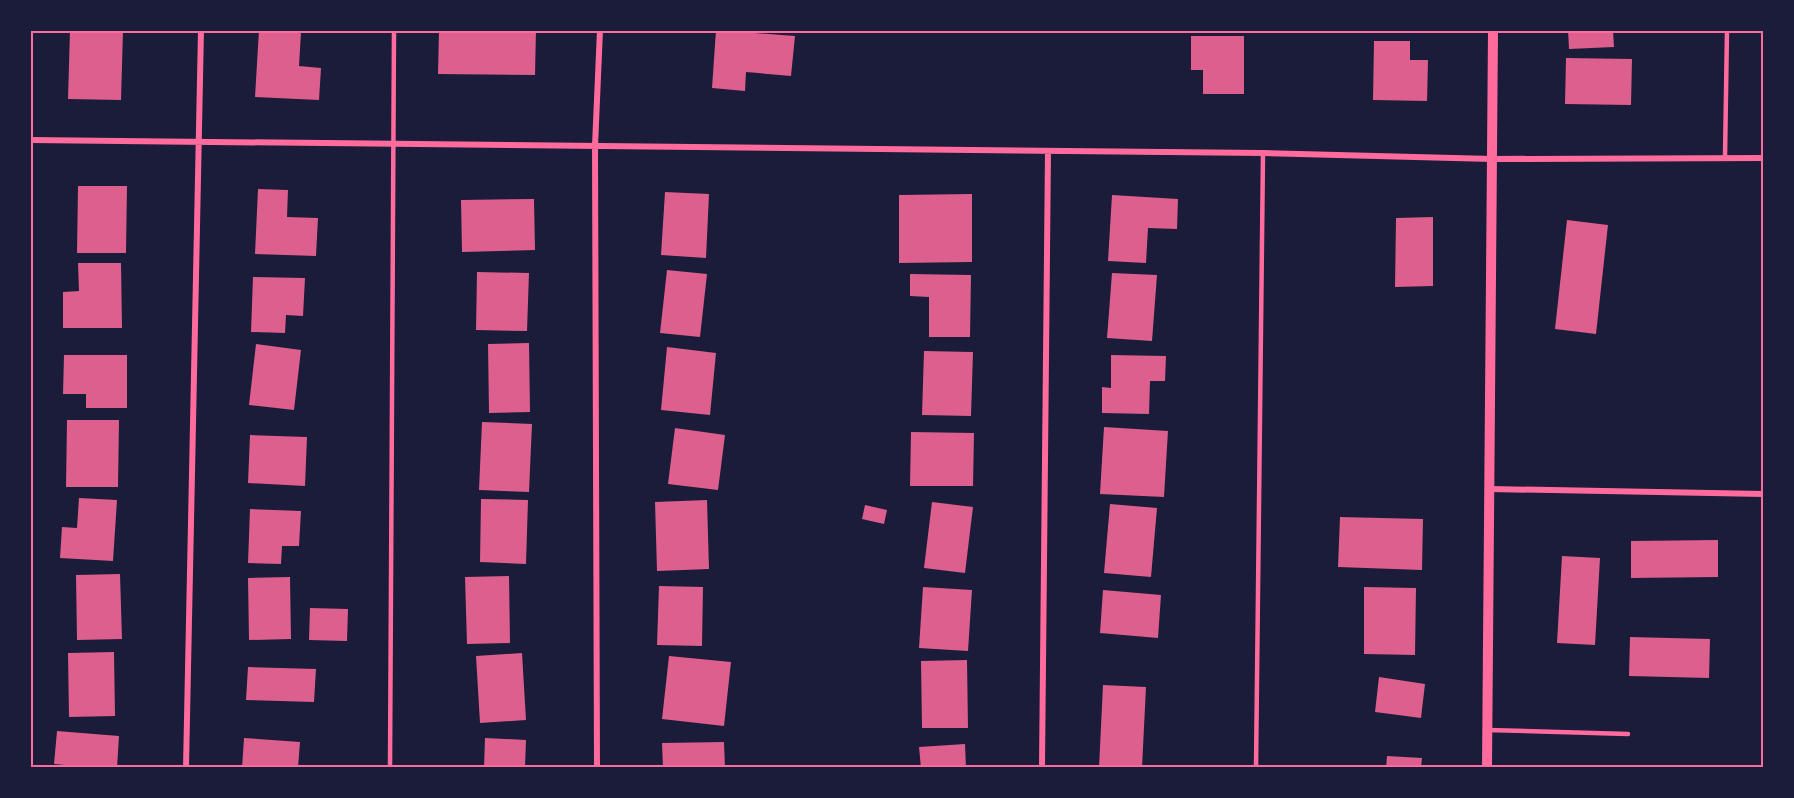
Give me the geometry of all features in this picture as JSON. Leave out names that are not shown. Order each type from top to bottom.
[{"type":"street","points":[[186,768],[201,30]]},
{"type":"street","points":[[597,768],[595,146],[600,30]]},
{"type":"street","points":[[1487,768],[1493,30]]},
{"type":"street","points":[[30,140],[1263,153],[1492,159],[1764,158]]},
{"type":"street","points":[[1042,768],[1048,151]]},
{"type":"street","points":[[1490,489],[1764,494]]},
{"type":"lane","points":[[390,768],[394,30]]},
{"type":"lane","points":[[1725,157],[1727,30]]},
{"type":"lane","points":[[1256,768],[1263,153]]},
{"type":"lane","points":[[1487,730],[1628,734]]},
{"type":"building","points":[[70,30],[123,31],[121,100],[68,99]]},
{"type":"building","points":[[259,30],[301,32],[299,66],[321,68],[319,100],[255,97]]},
{"type":"building","points":[[439,30],[536,30],[535,75],[438,74]]},
{"type":"building","points":[[716,30],[795,36],[791,76],[746,72],[745,91],[712,88]]},
{"type":"building","points":[[1568,30],[1613,30],[1614,47],[1569,49]]},
{"type":"building","points":[[1191,36],[1244,36],[1244,94],[1203,94],[1203,70],[1191,70]]},
{"type":"building","points":[[1374,41],[1410,41],[1410,60],[1428,60],[1427,101],[1373,100]]},
{"type":"building","points":[[1566,58],[1632,59],[1631,105],[1565,104]]},
{"type":"building","points":[[78,186],[127,186],[126,253],[77,253]]},
{"type":"building","points":[[258,189],[288,190],[287,217],[318,218],[316,256],[255,254]]},
{"type":"building","points":[[665,192],[709,194],[706,258],[661,255]]},
{"type":"building","points":[[972,194],[972,262],[899,263],[899,195]]},
{"type":"building","points":[[1112,195],[1178,199],[1177,229],[1148,228],[1146,263],[1108,261]]},
{"type":"building","points":[[534,199],[535,250],[462,252],[461,200]]},
{"type":"building","points":[[1433,217],[1433,286],[1395,287],[1396,218]]},
{"type":"building","points":[[1567,220],[1608,225],[1596,334],[1555,329]]},
{"type":"building","points":[[78,263],[121,263],[122,328],[63,328],[63,292],[79,291]]},
{"type":"building","points":[[667,270],[707,274],[700,337],[660,333]]},
{"type":"building","points":[[477,272],[529,273],[527,331],[476,330]]},
{"type":"building","points":[[1112,273],[1157,275],[1152,341],[1107,338]]},
{"type":"building","points":[[910,274],[971,275],[970,337],[929,337],[929,297],[910,296]]},
{"type":"building","points":[[253,277],[305,278],[303,316],[286,315],[285,333],[251,332]]},
{"type":"building","points":[[529,343],[530,412],[489,413],[488,344]]},
{"type":"building","points":[[256,344],[301,350],[294,410],[249,405]]},
{"type":"building","points":[[667,347],[716,353],[710,415],[661,410]]},
{"type":"building","points":[[924,351],[973,352],[971,416],[922,415]]},
{"type":"building","points":[[64,355],[127,355],[127,408],[86,408],[86,394],[63,394]]},
{"type":"building","points":[[1111,355],[1166,356],[1165,381],[1150,381],[1149,414],[1102,413],[1102,387],[1111,388]]},
{"type":"building","points":[[67,420],[119,420],[118,487],[66,487]]},
{"type":"building","points":[[482,422],[532,424],[529,492],[479,490]]},
{"type":"building","points":[[1104,427],[1168,431],[1164,497],[1100,494]]},
{"type":"building","points":[[675,428],[725,435],[718,490],[668,484]]},
{"type":"building","points":[[911,432],[974,433],[973,486],[910,486]]},
{"type":"building","points":[[250,435],[307,437],[305,486],[248,483]]},
{"type":"building","points":[[79,498],[117,500],[113,561],[60,558],[62,527],[77,528]]},
{"type":"building","points":[[481,499],[528,500],[526,564],[480,562]]},
{"type":"building","points":[[707,500],[709,569],[657,571],[655,502]]},
{"type":"building","points":[[932,502],[973,507],[965,573],[924,568]]},
{"type":"building","points":[[1110,504],[1157,508],[1151,577],[1104,573]]},
{"type":"building","points":[[865,505],[887,510],[884,524],[862,519]]},
{"type":"building","points":[[250,509],[301,511],[299,546],[282,546],[281,564],[248,563]]},
{"type":"building","points":[[1340,517],[1423,519],[1422,570],[1338,567]]},
{"type":"building","points":[[1718,540],[1718,577],[1631,578],[1631,541]]},
{"type":"building","points":[[1562,556],[1600,558],[1595,645],[1557,643]]},
{"type":"building","points":[[120,574],[122,639],[77,640],[76,575]]},
{"type":"building","points":[[509,576],[510,643],[467,644],[465,577]]},
{"type":"building","points":[[290,577],[291,639],[249,640],[248,578]]},
{"type":"building","points":[[659,586],[703,587],[702,646],[657,645]]},
{"type":"building","points":[[923,587],[972,590],[968,651],[919,648]]},
{"type":"building","points":[[1364,587],[1416,588],[1415,655],[1364,654]]},
{"type":"building","points":[[1103,590],[1161,595],[1158,638],[1100,633]]},
{"type":"building","points":[[310,608],[348,609],[347,641],[309,640]]},
{"type":"building","points":[[1630,637],[1710,639],[1709,678],[1629,676]]},
{"type":"building","points":[[114,652],[115,716],[69,717],[68,653]]},
{"type":"building","points":[[522,653],[526,720],[480,723],[476,656]]},
{"type":"building","points":[[669,656],[731,662],[724,726],[662,719]]},
{"type":"building","points":[[967,660],[968,728],[922,728],[921,661]]},
{"type":"building","points":[[248,667],[316,669],[314,702],[246,700]]},
{"type":"building","points":[[1379,677],[1425,684],[1421,718],[1375,712]]},
{"type":"building","points":[[1103,685],[1146,687],[1142,768],[1099,768]]},
{"type":"building","points":[[57,731],[119,736],[117,768],[76,768],[76,766],[54,764]]},
{"type":"building","points":[[244,738],[300,742],[298,768],[242,768]]},
{"type":"building","points":[[485,738],[526,740],[525,768],[484,768]]},
{"type":"building","points":[[1762,740],[1764,740],[1764,768],[1761,768]]},
{"type":"building","points":[[724,742],[725,768],[663,768],[662,743]]},
{"type":"building","points":[[965,744],[966,768],[921,768],[919,747]]},
{"type":"building","points":[[1387,756],[1422,758],[1421,768],[1386,768]]}]
